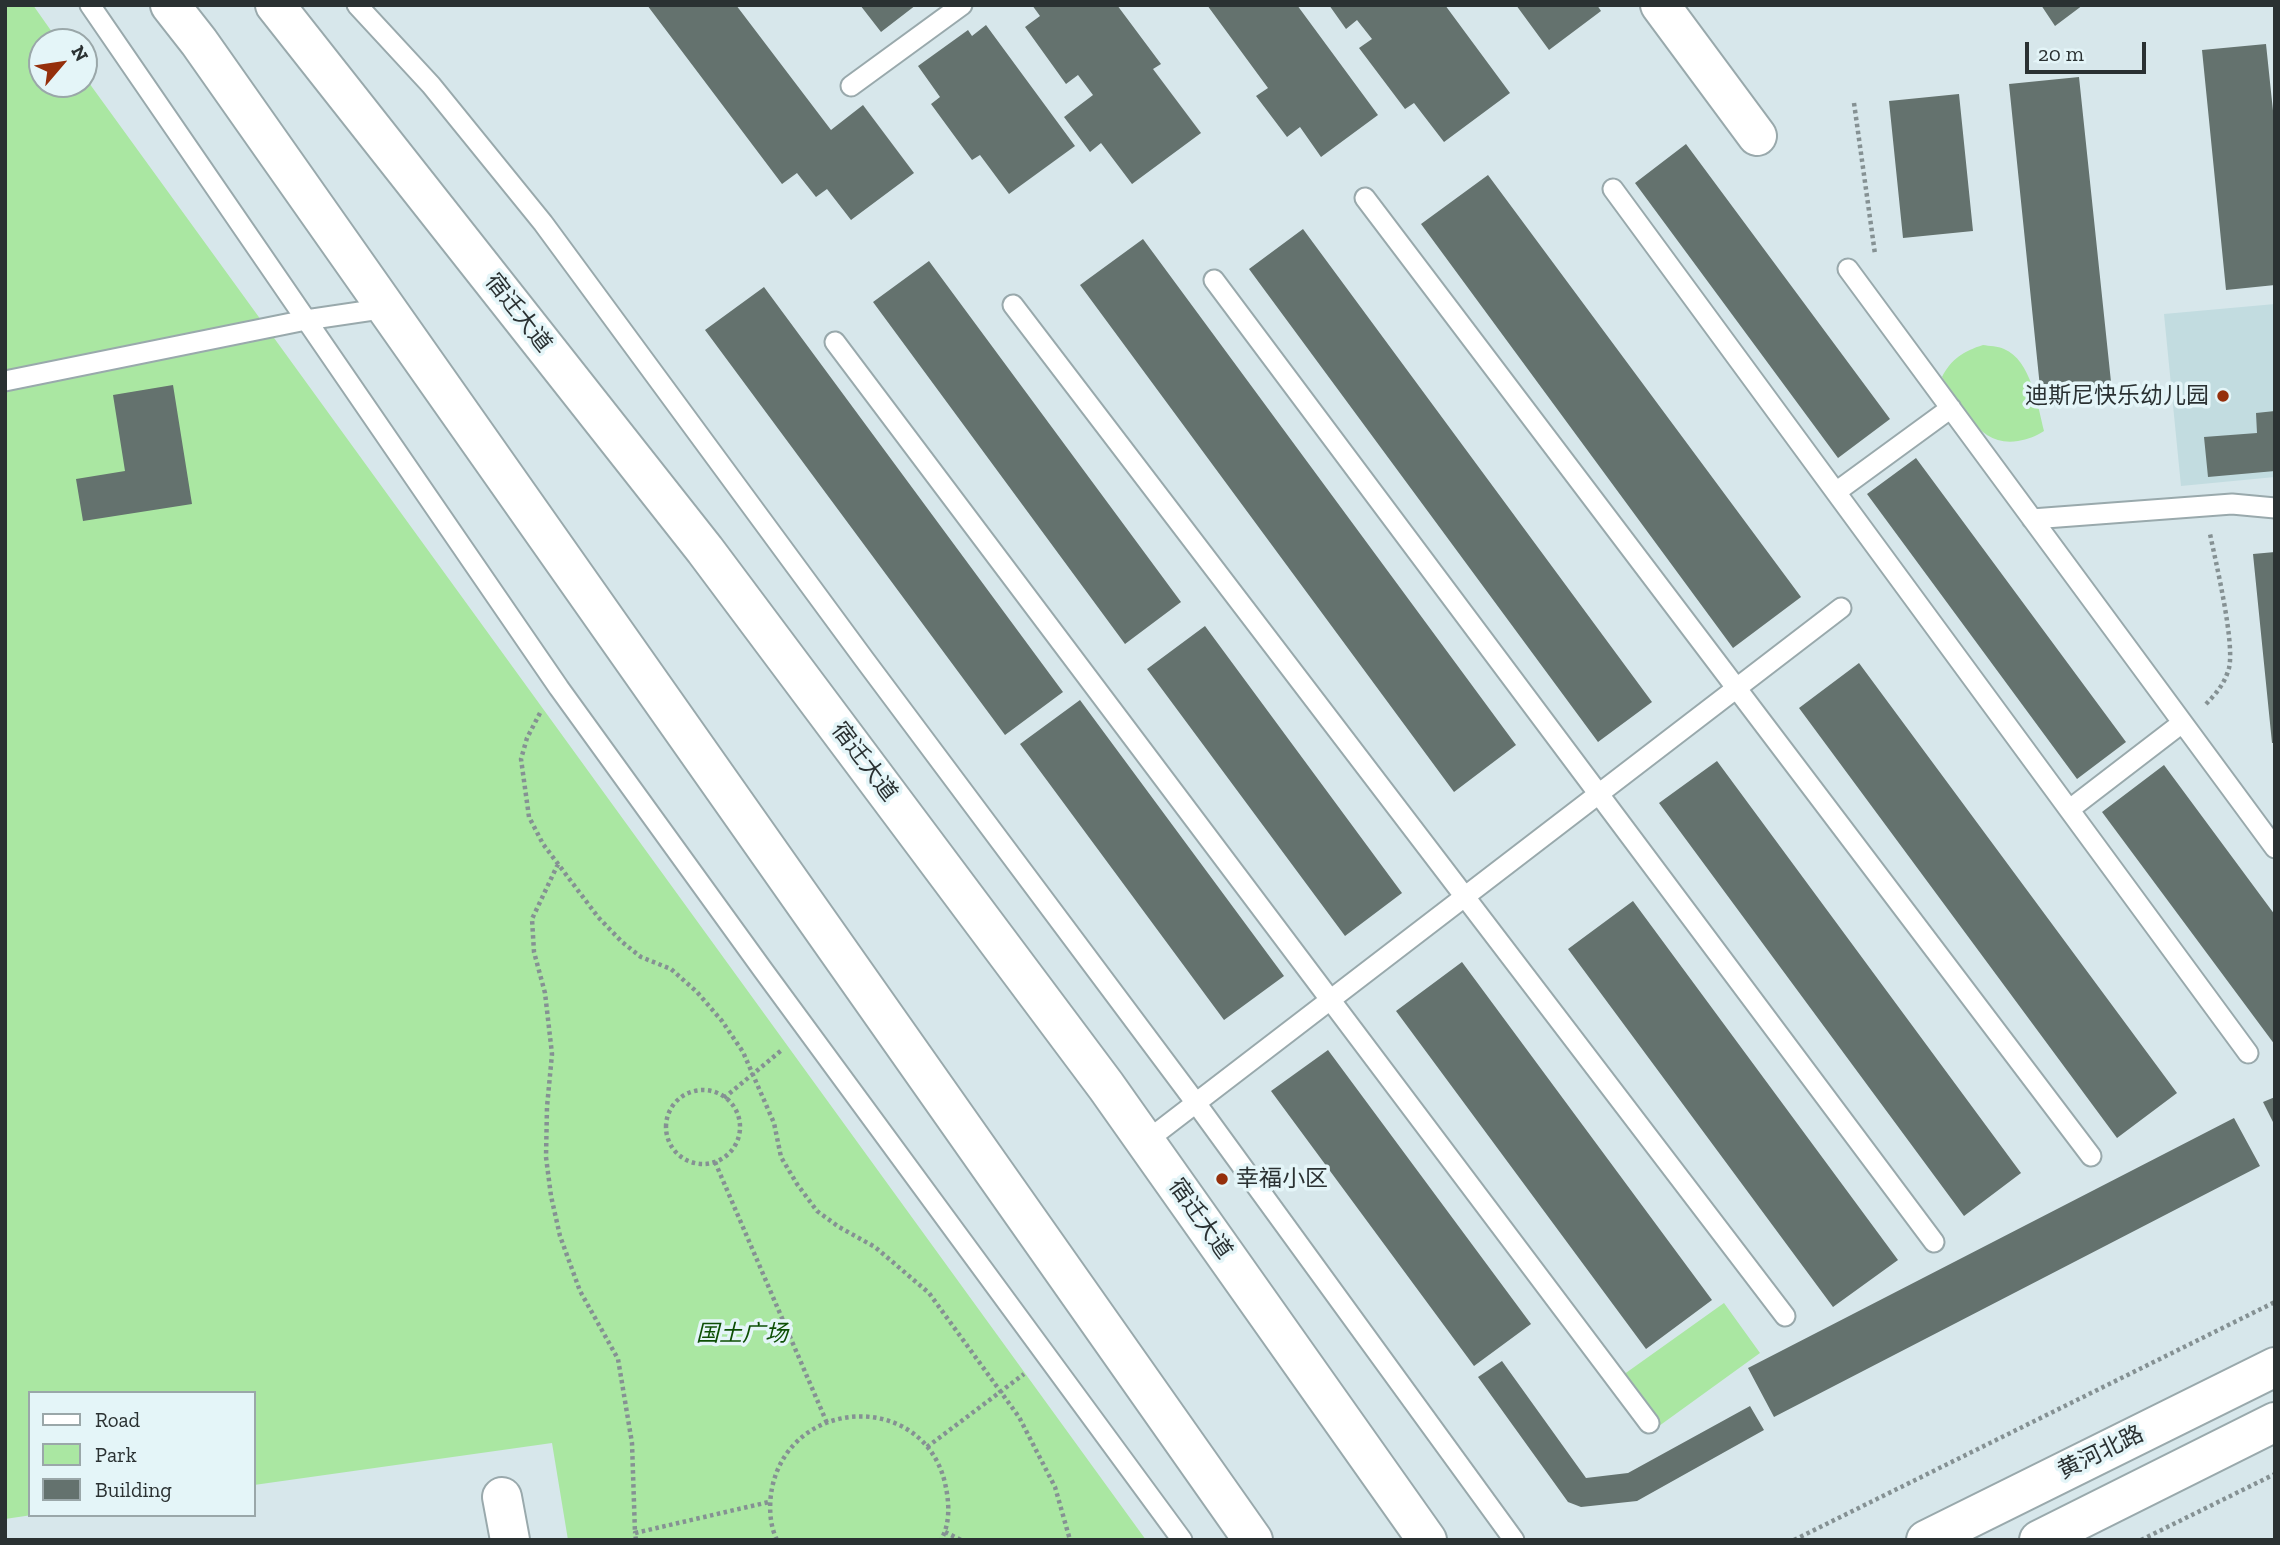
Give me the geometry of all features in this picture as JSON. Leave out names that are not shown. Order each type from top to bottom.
[{"type":"main road","points":[[170,5],[387,308],[1254,1540]]},
{"type":"main road","name":"宿迁大道","points":[[275,5],[705,550],[1106,1086],[1427,1540]]},
{"type":"main road","points":[[1660,5],[1758,136]]},
{"type":"main road","name":"黄河北路","points":[[1926,1540],[2275,1367]]},
{"type":"main road","points":[[2039,1540],[2275,1422]]},
{"type":"main road","points":[[502,1497],[510,1540]]},
{"type":"lane","points":[[90,5],[559,688],[807,1031],[1182,1540]]},
{"type":"lane","points":[[357,5],[430,85],[543,223],[872,670],[1196,1103],[1514,1540]]},
{"type":"lane","points":[[851,86],[962,5]]},
{"type":"lane","points":[[1614,190],[2248,1053]]},
{"type":"lane","points":[[1365,198],[2091,1156]]},
{"type":"lane","points":[[1848,269],[2182,723],[2268,826],[2275,848]]},
{"type":"lane","points":[[1214,280],[1934,1242]]},
{"type":"lane","points":[[1013,304],[1786,1316]]},
{"type":"lane","points":[[5,381],[306,320],[387,308]]},
{"type":"lane","points":[[835,342],[1649,1423]]},
{"type":"lane","points":[[1836,492],[1951,408]]},
{"type":"lane","points":[[2032,519],[2206,505],[2232,504],[2275,508]]},
{"type":"lane","points":[[1145,1142],[1841,608]]},
{"type":"lane","points":[[2070,809],[2182,723]]},
{"type":"path","points":[[1854,103],[1876,260],[1870,299]]},
{"type":"path","points":[[2182,723],[2207,703],[2220,688],[2229,667],[2230,645],[2206,505]]},
{"type":"path","points":[[559,688],[536,719],[521,759],[529,817],[543,844],[598,917],[622,942],[641,957],[671,970],[697,992],[729,1031],[743,1052],[774,1123],[781,1157],[817,1211],[875,1247],[929,1293],[1018,1417],[1055,1487],[1070,1540]]},
{"type":"path","points":[[558,864],[532,919],[534,952],[545,993],[552,1054],[546,1157],[560,1236],[580,1291],[618,1359],[632,1443],[636,1540]]},
{"type":"path","points":[[724,1098],[807,1031]]},
{"type":"path","points":[[695,1090],[709,1090],[724,1098],[731,1103],[738,1115],[739,1134],[735,1146],[727,1156],[702,1165],[689,1162],[678,1155],[670,1145],[666,1133],[667,1115],[674,1104],[683,1095],[695,1090]]},
{"type":"path","points":[[715,1162],[827,1423]]},
{"type":"path","points":[[1794,1540],[2275,1302]]},
{"type":"path","points":[[927,1447],[1048,1357]]},
{"type":"path","points":[[777,1540],[773,1533],[769,1502],[776,1471],[792,1445],[817,1426],[850,1416],[881,1418],[910,1431],[927,1447],[942,1470],[949,1501],[946,1532],[942,1540]]},
{"type":"path","points":[[2141,1540],[2275,1474]]},
{"type":"path","points":[[635,1533],[769,1502]]},
{"type":"path","points":[[946,1532],[961,1540]]},
{"type":"shaded area","name":"迪斯尼快乐幼儿园","points":[[2275,304],[2275,477],[2181,486],[2164,314]]},
{"type":"green space","name":"国土广场","points":[[5,5],[33,5],[49,28],[28,28],[28,98],[98,98],[98,95],[1146,1540],[568,1540],[552,1443],[256,1485],[256,1391],[28,1391],[28,1516],[5,1519]]},
{"type":"green space","points":[[1983,345],[2004,349],[2021,363],[2032,385],[2044,431],[2018,441],[1992,438],[1972,422],[1964,411],[1942,377],[1959,356]]},
{"type":"green space","points":[[1724,1303],[1760,1353],[1659,1426],[1623,1375]]},
{"type":"building","points":[[647,5],[736,5],[831,130],[863,105],[914,173],[851,220],[827,189],[816,197],[797,173],[782,184]]},
{"type":"building","points":[[860,5],[916,5],[881,32]]},
{"type":"building","points":[[1032,5],[1117,5],[1161,64],[1153,69],[1201,133],[1132,184],[1101,143],[1090,152],[1064,117],[1093,95],[1078,75],[1066,84],[1025,27],[1040,16]]},
{"type":"building","points":[[1207,5],[1297,5],[1378,115],[1321,157],[1300,127],[1287,137],[1256,96],[1268,88]]},
{"type":"building","points":[[1329,5],[1445,5],[1510,93],[1444,142],[1414,103],[1405,109],[1359,48],[1372,39],[1357,20],[1346,29]]},
{"type":"building","points":[[1516,5],[1597,5],[1601,11],[1549,50]]},
{"type":"building","points":[[2041,5],[2083,5],[2055,26]]},
{"type":"building","points":[[986,25],[1075,146],[1009,194],[980,155],[972,160],[931,104],[940,97],[918,66],[968,30],[972,36]]},
{"type":"building","points":[[2266,44],[2275,130],[2275,285],[2226,290],[2202,50]]},
{"type":"building","points":[[2079,77],[2113,401],[2042,407],[2009,84]]},
{"type":"building","points":[[1959,94],[1973,231],[1903,238],[1889,101]]},
{"type":"building","points":[[1686,144],[1890,419],[1838,458],[1635,183]]},
{"type":"building","points":[[1488,175],[1801,597],[1733,648],[1421,224]]},
{"type":"building","points":[[1303,229],[1652,702],[1598,742],[1249,269]]},
{"type":"building","points":[[1143,239],[1516,745],[1454,792],[1080,285]]},
{"type":"building","points":[[929,261],[1181,602],[1125,644],[873,302]]},
{"type":"building","points":[[764,287],[1063,692],[1005,735],[705,330]]},
{"type":"building","points":[[173,385],[192,504],[83,521],[76,479],[125,471],[113,395]]},
{"type":"building","points":[[2275,411],[2275,471],[2208,477],[2204,437],[2257,433],[2256,413]]},
{"type":"building","points":[[1916,458],[2126,742],[2077,779],[1867,494]]},
{"type":"building","points":[[2275,552],[2275,743],[2272,743],[2253,554]]},
{"type":"building","points":[[1205,626],[1402,893],[1345,936],[1147,669]]},
{"type":"building","points":[[1859,663],[2177,1093],[2117,1138],[1799,708]]},
{"type":"building","points":[[1080,700],[1284,976],[1224,1020],[1020,744]]},
{"type":"building","points":[[1717,761],[2021,1173],[1964,1216],[1659,803]]},
{"type":"building","points":[[2164,765],[2275,915],[2275,1045],[2102,812]]},
{"type":"building","points":[[1633,901],[1898,1260],[1833,1307],[1568,949]]},
{"type":"building","points":[[1462,962],[1712,1300],[1646,1349],[1396,1011]]},
{"type":"building","points":[[1328,1050],[1531,1324],[1474,1366],[1271,1091]]},
{"type":"building","points":[[2275,1097],[2275,1126],[2263,1102]]},
{"type":"building","points":[[2234,1118],[2260,1166],[1774,1417],[1748,1368]]},
{"type":"building","points":[[1502,1361],[1586,1478],[1628,1473],[1750,1406],[1764,1430],[1637,1501],[1581,1507],[1568,1502],[1478,1377]]},
{"type":"place","name":"迪斯尼快乐幼儿园","points":[[2223,396]]},
{"type":"place","name":"幸福小区","points":[[1222,1179]]}]
